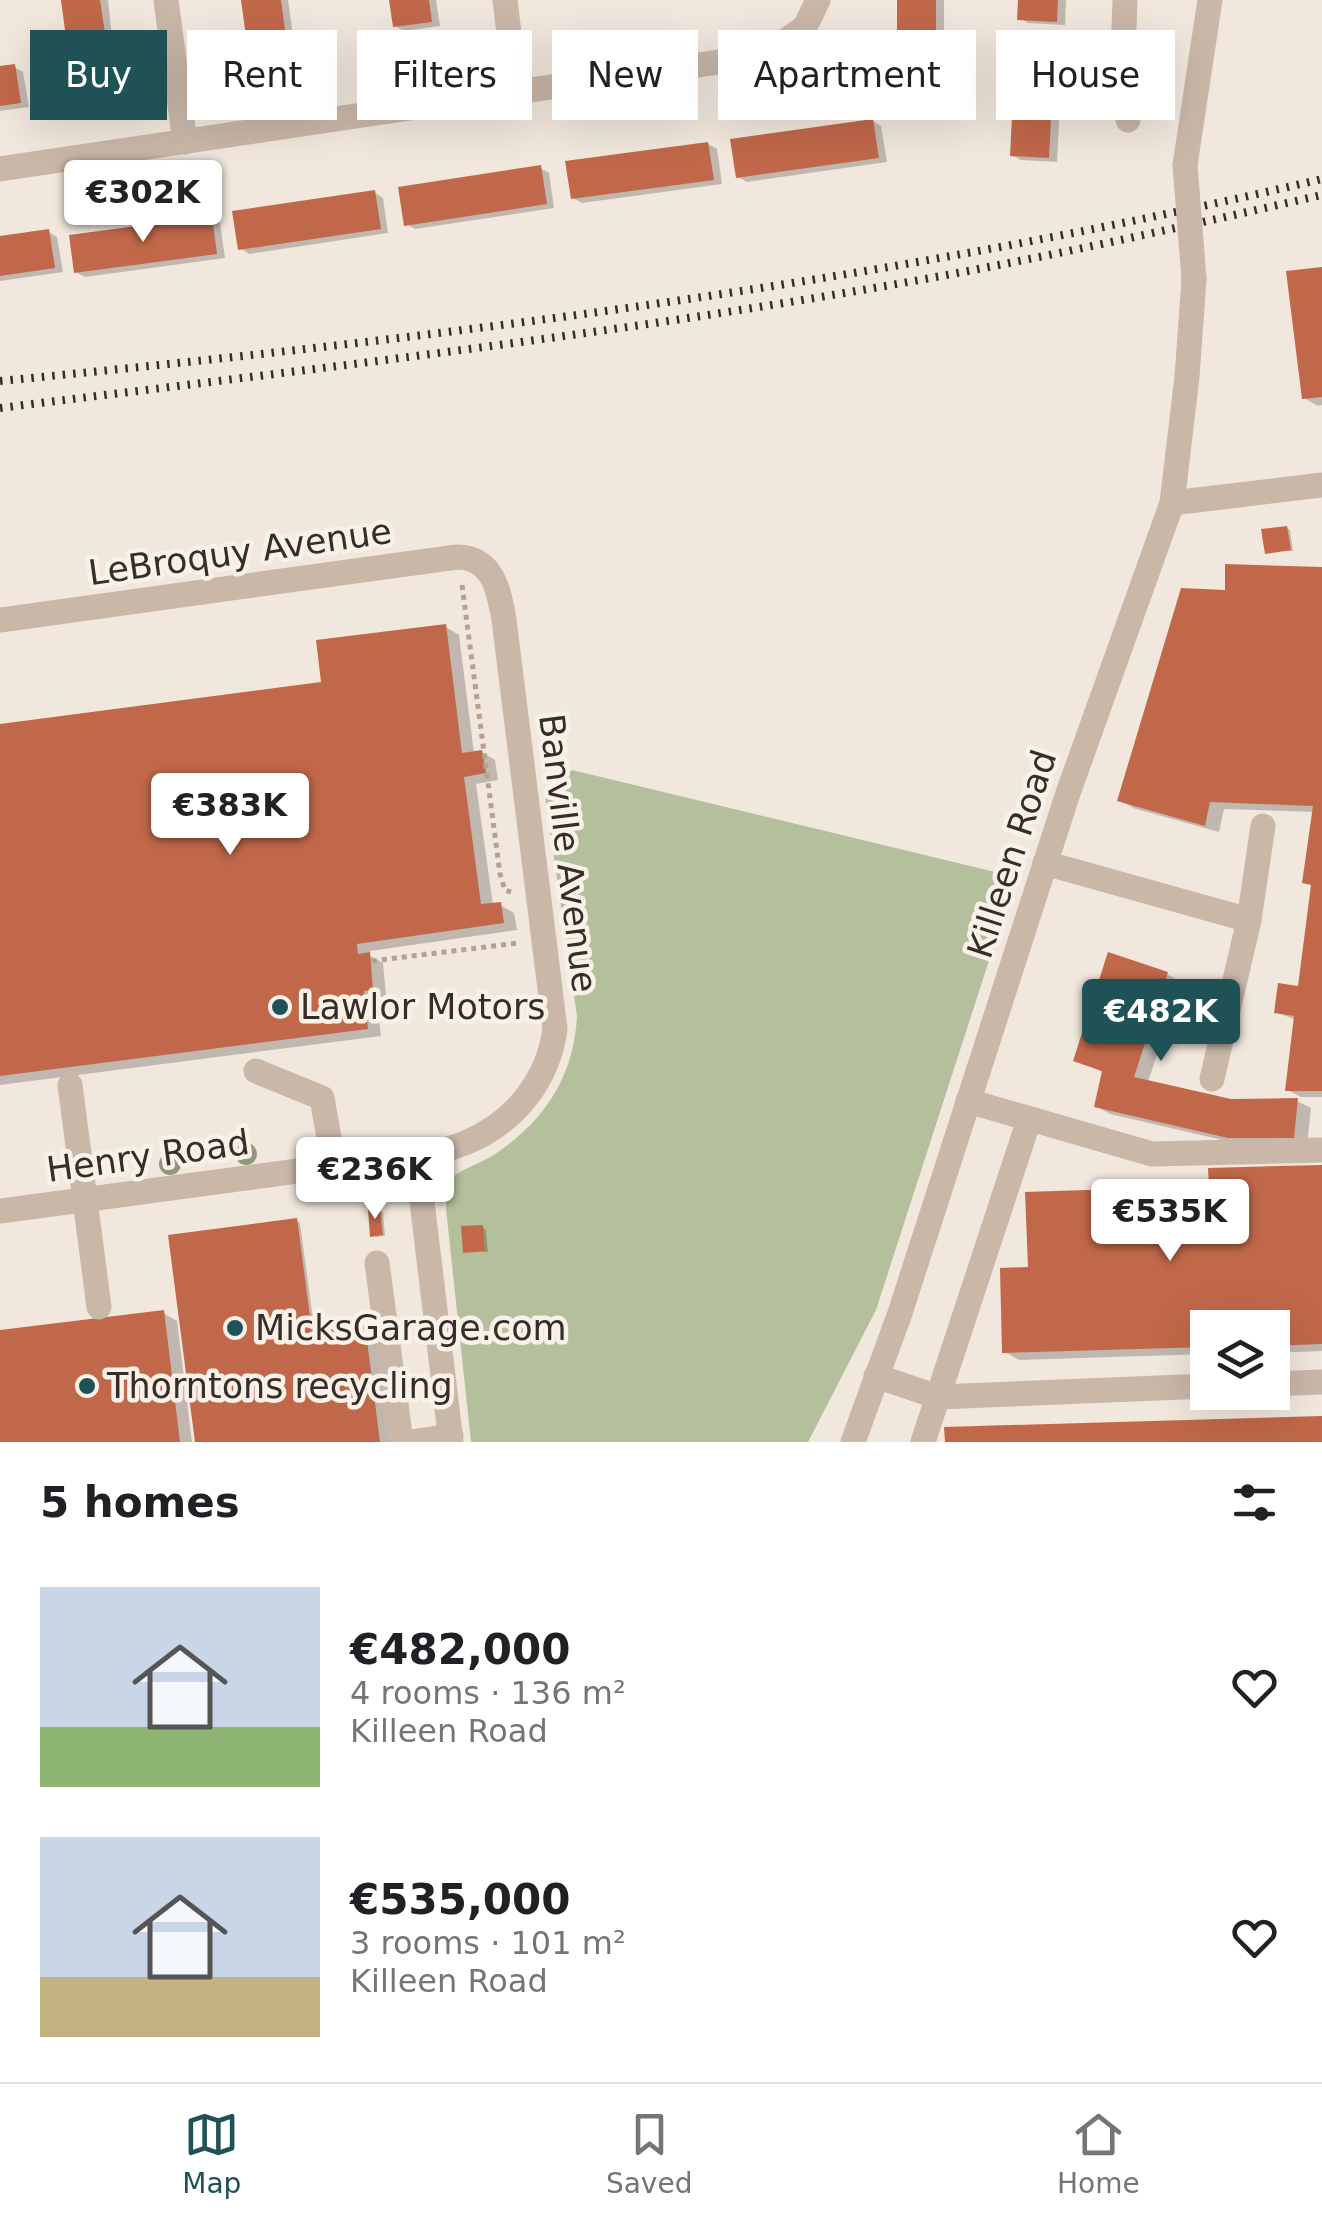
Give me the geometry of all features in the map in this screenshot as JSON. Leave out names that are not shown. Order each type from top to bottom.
[{"type":"street","points":[[166,0],[185,142]]},
{"type":"street","points":[[504,0],[508,30]]},
{"type":"street","points":[[532,89],[765,55],[805,27],[818,0]]},
{"type":"street","points":[[1124,30],[1125,0]]},
{"type":"street","name":"Killeen Road","points":[[853,1442],[900,1313],[1045,863],[1172,503],[1194,279],[1186,165],[1210,0]]},
{"type":"street","points":[[0,169],[357,115]]},
{"type":"street","points":[[1172,503],[1322,485]]},
{"type":"street","name":"LeBroquy Avenue","points":[[0,620],[457,557],[478,560],[487,568]]},
{"type":"street","name":"Banville Avenue","points":[[422,1168],[428,1157],[438,1151],[465,1144],[496,1128],[542,1076],[552,1053],[554,1029],[545,940],[504,620],[498,590],[487,568]]},
{"type":"street","points":[[1212,1079],[1249,920],[1263,826]]},
{"type":"street","points":[[1045,863],[1249,920]]},
{"type":"street","points":[[256,1071],[322,1098],[334,1166]]},
{"type":"street","points":[[70,1085],[99,1307]]},
{"type":"street","points":[[968,1102],[1152,1154],[1322,1150]]},
{"type":"street","points":[[924,1442],[1029,1120]]},
{"type":"street","name":"Henry Road","points":[[0,1211],[394,1158],[422,1168]]},
{"type":"street","points":[[411,1442],[451,1439],[422,1211],[422,1168]]},
{"type":"street","points":[[377,1263],[401,1442]]},
{"type":"street","points":[[876,1376],[938,1397],[1190,1387]]},
{"type":"street","points":[[1290,1383],[1322,1382]]},
{"type":"path","points":[[457,557],[500,874],[505,890],[538,890]]},
{"type":"path","points":[[372,961],[545,940]]},
{"type":"green space","points":[[572,770],[1016,877],[876,1310],[808,1442],[471,1442],[446,1184],[510,1143],[541,1114],[570,1059],[577,1016],[545,796]]},
{"type":"building","points":[[61,0],[100,0],[105,30],[65,30]]},
{"type":"building","points":[[241,0],[281,0],[285,30],[245,30]]},
{"type":"building","points":[[389,0],[429,0],[432,22],[393,27]]},
{"type":"building","points":[[897,0],[936,0],[936,30],[897,30]]},
{"type":"building","points":[[1018,0],[1058,0],[1057,22],[1017,20]]},
{"type":"building","points":[[15,64],[21,103],[0,106],[0,66]]},
{"type":"building","points":[[873,120],[879,158],[736,178],[730,139]]},
{"type":"building","points":[[1012,120],[1051,120],[1049,158],[1010,156]]},
{"type":"building","points":[[708,142],[714,180],[571,199],[565,161]]},
{"type":"building","points":[[541,165],[547,204],[404,226],[398,187]]},
{"type":"building","points":[[375,190],[381,229],[238,250],[232,211]]},
{"type":"building","points":[[212,216],[217,254],[74,273],[69,235]]},
{"type":"building","points":[[49,229],[55,268],[0,276],[0,236]]},
{"type":"building","points":[[1322,267],[1322,397],[1302,399],[1286,271]]},
{"type":"building","points":[[1287,526],[1291,550],[1265,554],[1261,529]]},
{"type":"building","points":[[1225,564],[1322,567],[1322,1091],[1285,1091],[1294,1016],[1274,1013],[1278,983],[1298,986],[1311,885],[1302,883],[1313,806],[1210,802],[1205,826],[1117,801],[1181,588],[1225,590]]},
{"type":"building","points":[[446,624],[462,753],[482,750],[486,773],[464,777],[481,904],[501,902],[504,923],[357,944],[358,954],[370,952],[373,990],[364,991],[368,1029],[0,1076],[0,724],[321,682],[316,640]]},
{"type":"building","points":[[1108,952],[1168,972],[1134,1077],[1231,1099],[1298,1098],[1294,1138],[1228,1138],[1094,1107],[1102,1071],[1073,1061]]},
{"type":"building","points":[[1322,1165],[1322,1344],[1290,1345],[1290,1310],[1190,1310],[1190,1348],[1002,1353],[1000,1268],[1028,1267],[1025,1192],[1209,1186],[1208,1168]]},
{"type":"building","points":[[380,1208],[383,1235],[370,1237],[368,1209]]},
{"type":"building","name":"MicksGarage.com","points":[[297,1218],[312,1332],[365,1325],[380,1442],[195,1442],[168,1235]]},
{"type":"building","points":[[483,1225],[485,1251],[463,1253],[461,1226]]},
{"type":"building","name":"Thorntons recycling","points":[[164,1310],[180,1442],[0,1442],[0,1330]]},
{"type":"building","points":[[1322,1416],[1322,1442],[945,1442],[944,1427]]},
{"type":"railway","points":[[0,381],[333,346],[830,277],[995,248],[1322,179]]},
{"type":"railway","points":[[0,408],[432,354],[755,308],[1035,258],[1322,195]]},
{"type":"place","name":"Lawlor Motors","points":[[280,1007]]},
{"type":"place","name":"MicksGarage.com","points":[[235,1328]]},
{"type":"place","name":"Thorntons recycling","points":[[87,1386]]}]
